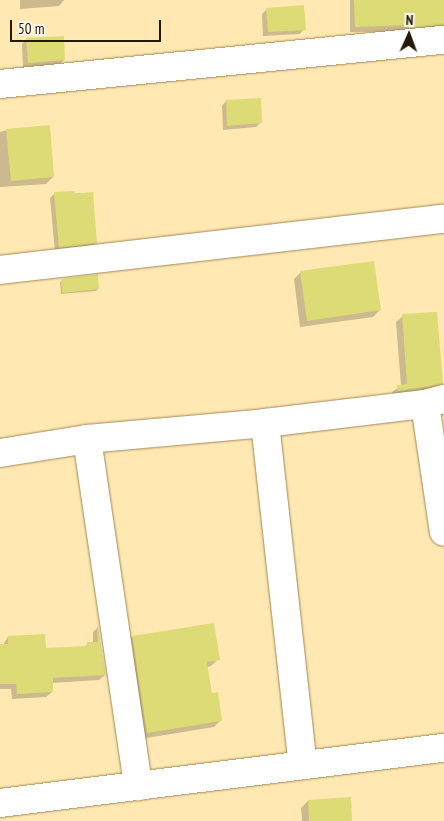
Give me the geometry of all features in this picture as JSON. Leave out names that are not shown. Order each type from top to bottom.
[{"type":"street","points":[[0,84],[444,40]]},
{"type":"street","points":[[0,270],[444,219]]},
{"type":"street","points":[[0,453],[87,439],[265,423],[434,402],[444,532]]},
{"type":"street","points":[[265,423],[303,765]]},
{"type":"street","points":[[87,439],[138,786]]},
{"type":"street","points":[[0,803],[444,748]]},
{"type":"building","points":[[354,0],[444,0],[444,25],[409,28],[409,25],[355,27]]},
{"type":"building","points":[[304,5],[306,30],[268,32],[266,8]]},
{"type":"building","points":[[64,36],[65,60],[28,63],[26,38]]},
{"type":"building","points":[[261,98],[262,123],[227,126],[226,100]]},
{"type":"building","points":[[50,125],[54,177],[11,181],[6,129]]},
{"type":"building","points":[[74,191],[75,194],[93,192],[97,243],[59,248],[54,192]]},
{"type":"building","points":[[374,261],[381,310],[307,321],[300,271]]},
{"type":"building","points":[[98,274],[99,289],[62,293],[61,279]]},
{"type":"building","points":[[437,312],[443,384],[398,391],[397,385],[407,384],[402,314]]},
{"type":"building","points":[[214,623],[220,660],[207,662],[212,693],[218,692],[222,721],[147,733],[132,636]]},
{"type":"building","points":[[97,625],[106,675],[53,678],[53,692],[17,694],[16,684],[0,684],[0,644],[8,644],[8,636],[45,634],[46,648],[87,646],[87,642],[98,642]]},
{"type":"building","points":[[351,797],[352,821],[309,821],[308,800]]}]
